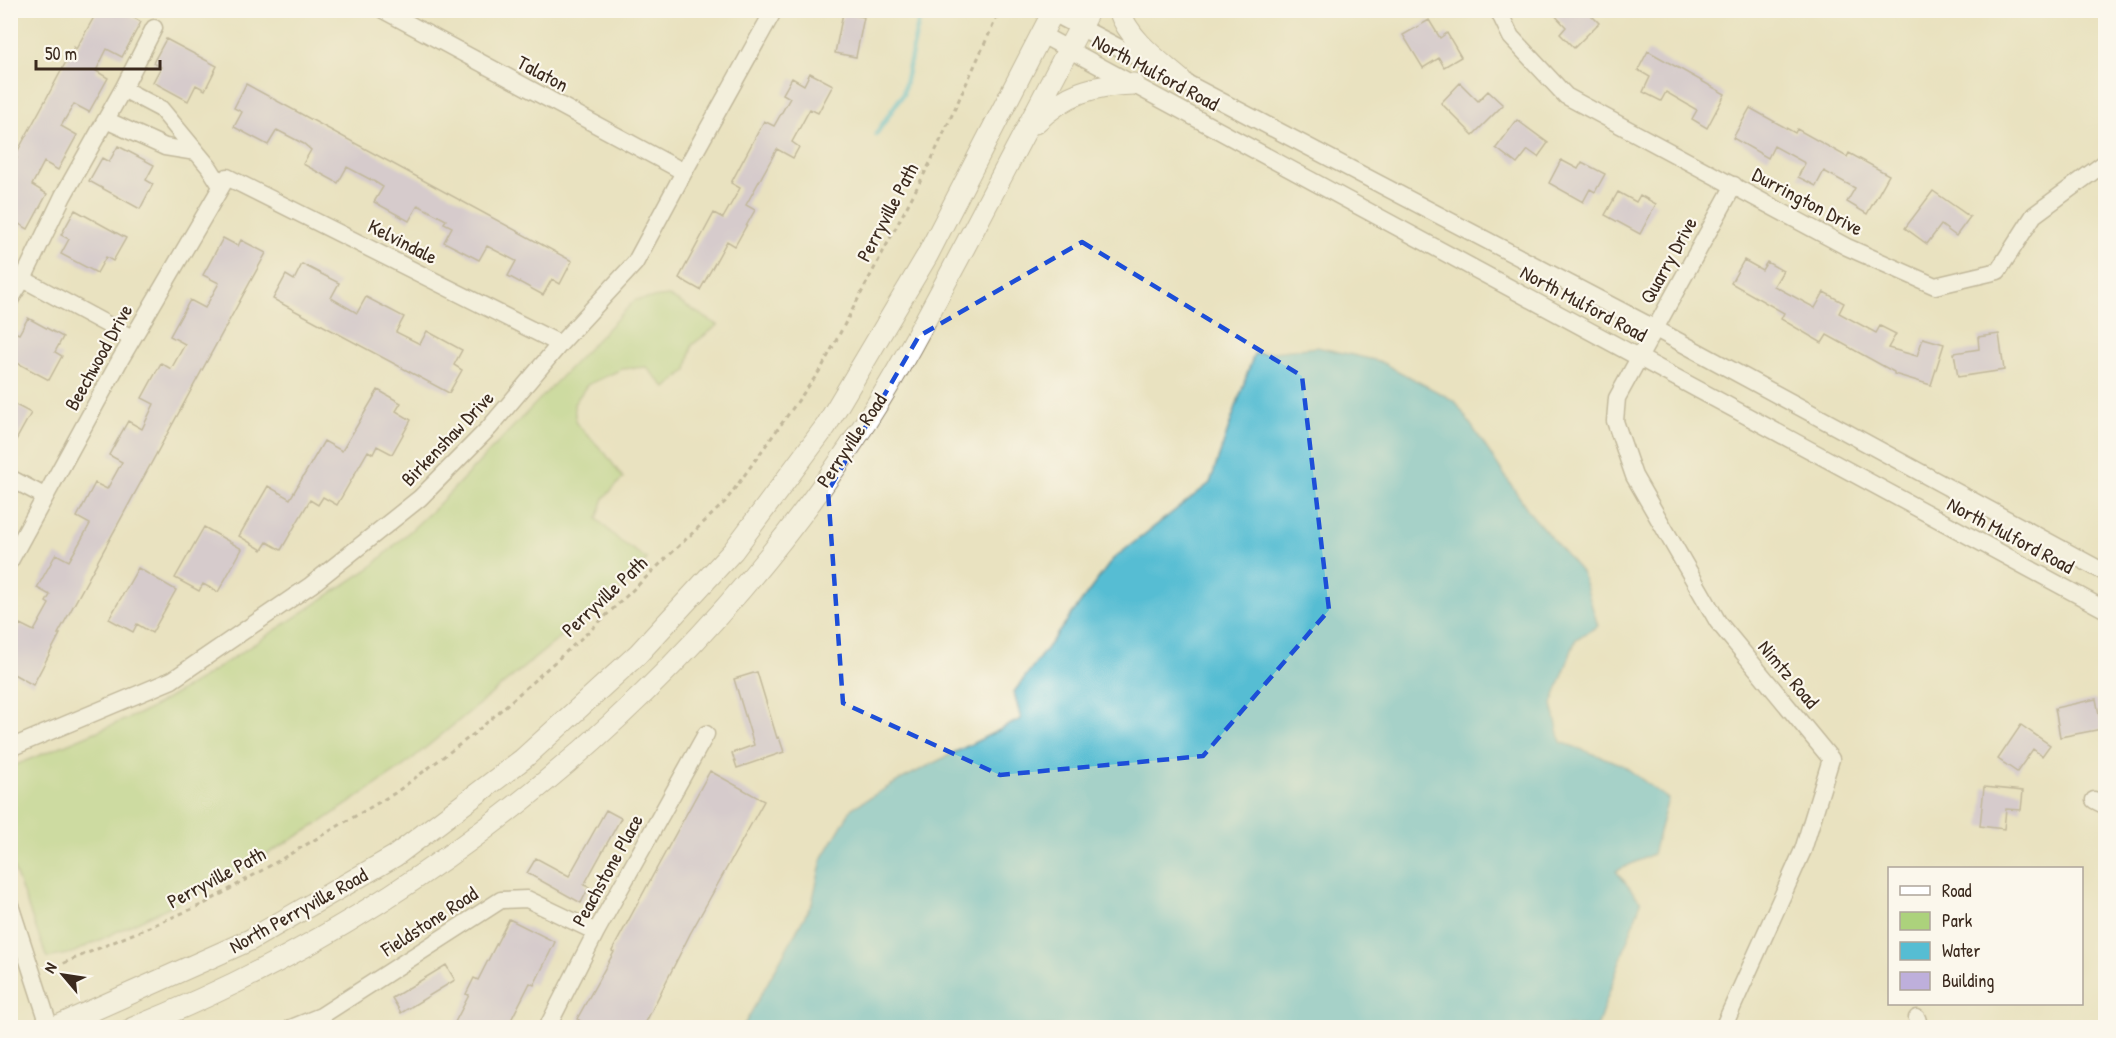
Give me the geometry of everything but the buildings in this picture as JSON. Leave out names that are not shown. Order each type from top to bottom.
[{"type":"main road","points":[[1119,10],[1123,23],[1146,50],[1181,80]]},
{"type":"main road","name":"Perryville Road","points":[[523,759],[638,654],[733,551],[826,426],[927,256],[1054,12]]},
{"type":"main road","name":"Perryville Road","points":[[536,790],[601,733],[669,667],[728,604],[800,515],[866,422],[923,325],[1084,19]]},
{"type":"main road","points":[[1024,134],[1053,106],[1081,92],[1109,84],[1134,84]]},
{"type":"main road","name":"North Perryville Road","points":[[51,1028],[250,940],[395,856],[523,759]]},
{"type":"main road","name":"North Perryville Road","points":[[133,1028],[250,975],[361,913],[457,850],[536,790]]},
{"type":"street","name":"Talaton","points":[[383,10],[684,172]]},
{"type":"street","name":"Birkenshaw Drive","points":[[10,748],[172,680],[311,585],[420,498],[489,428],[560,344],[635,263],[774,10]]},
{"type":"street","name":"Durrington Drive","points":[[1498,10],[1511,37],[1566,96],[1847,247],[1935,286],[1998,271],[2034,215],[2106,162]]},
{"type":"street","name":"North Mulford Road","points":[[1054,12],[1084,19],[1181,80],[1654,328],[2106,573]]},
{"type":"street","points":[[10,300],[23,279],[63,196],[154,28]]},
{"type":"street","name":"North Mulford Road","points":[[1042,35],[2106,610]]},
{"type":"street","points":[[123,89],[161,109],[224,182]]},
{"type":"street","points":[[106,120],[165,147],[196,152]]},
{"type":"street","name":"Beechwood Drive","points":[[10,561],[132,338],[224,182]]},
{"type":"street","name":"Kelvindale","points":[[224,182],[560,344]]},
{"type":"street","name":"Quarry Drive","points":[[1639,357],[1734,185]]},
{"type":"street","points":[[23,279],[132,338]]},
{"type":"street","name":"Nimtz Road","points":[[1639,357],[1617,398],[1615,421],[1634,476],[1718,622],[1831,759],[1803,850],[1723,1028]]},
{"type":"street","points":[[10,478],[44,496]]},
{"type":"street","name":"Peachstone Place","points":[[547,1028],[596,932],[706,734]]},
{"type":"street","name":"Fieldstone Road","points":[[291,1028],[323,1022],[501,900],[527,899],[596,932]]},
{"type":"street","points":[[10,905],[51,1028]]},
{"type":"path","name":"Perryville Path","points":[[10,982],[34,975],[204,904],[395,794],[483,726],[594,627],[725,502],[821,369],[930,163],[1000,10]]},
{"type":"highlighted area","points":[[1082,242],[1302,376],[1329,610],[1203,756],[1000,775],[843,703],[828,491],[919,336]]},
{"type":"green space","points":[[669,296],[718,325],[692,345],[687,370],[666,388],[646,367],[622,369],[587,385],[574,404],[576,423],[605,453],[623,478],[604,498],[597,519],[620,541],[647,559],[628,582],[401,768],[318,824],[215,885],[72,953],[47,958],[11,861],[11,767],[148,710],[204,677],[370,568],[436,507],[635,300]]},
{"type":"water","points":[[1317,347],[1379,361],[1455,401],[1530,513],[1582,573],[1598,626],[1576,639],[1552,704],[1561,742],[1621,764],[1668,799],[1653,854],[1616,871],[1641,902],[1597,1027],[743,1027],[812,903],[822,859],[852,808],[900,780],[1021,719],[1014,692],[1113,559],[1210,483],[1254,354]]},
{"type":"waterway","points":[[876,134],[903,94],[921,10]]}]
